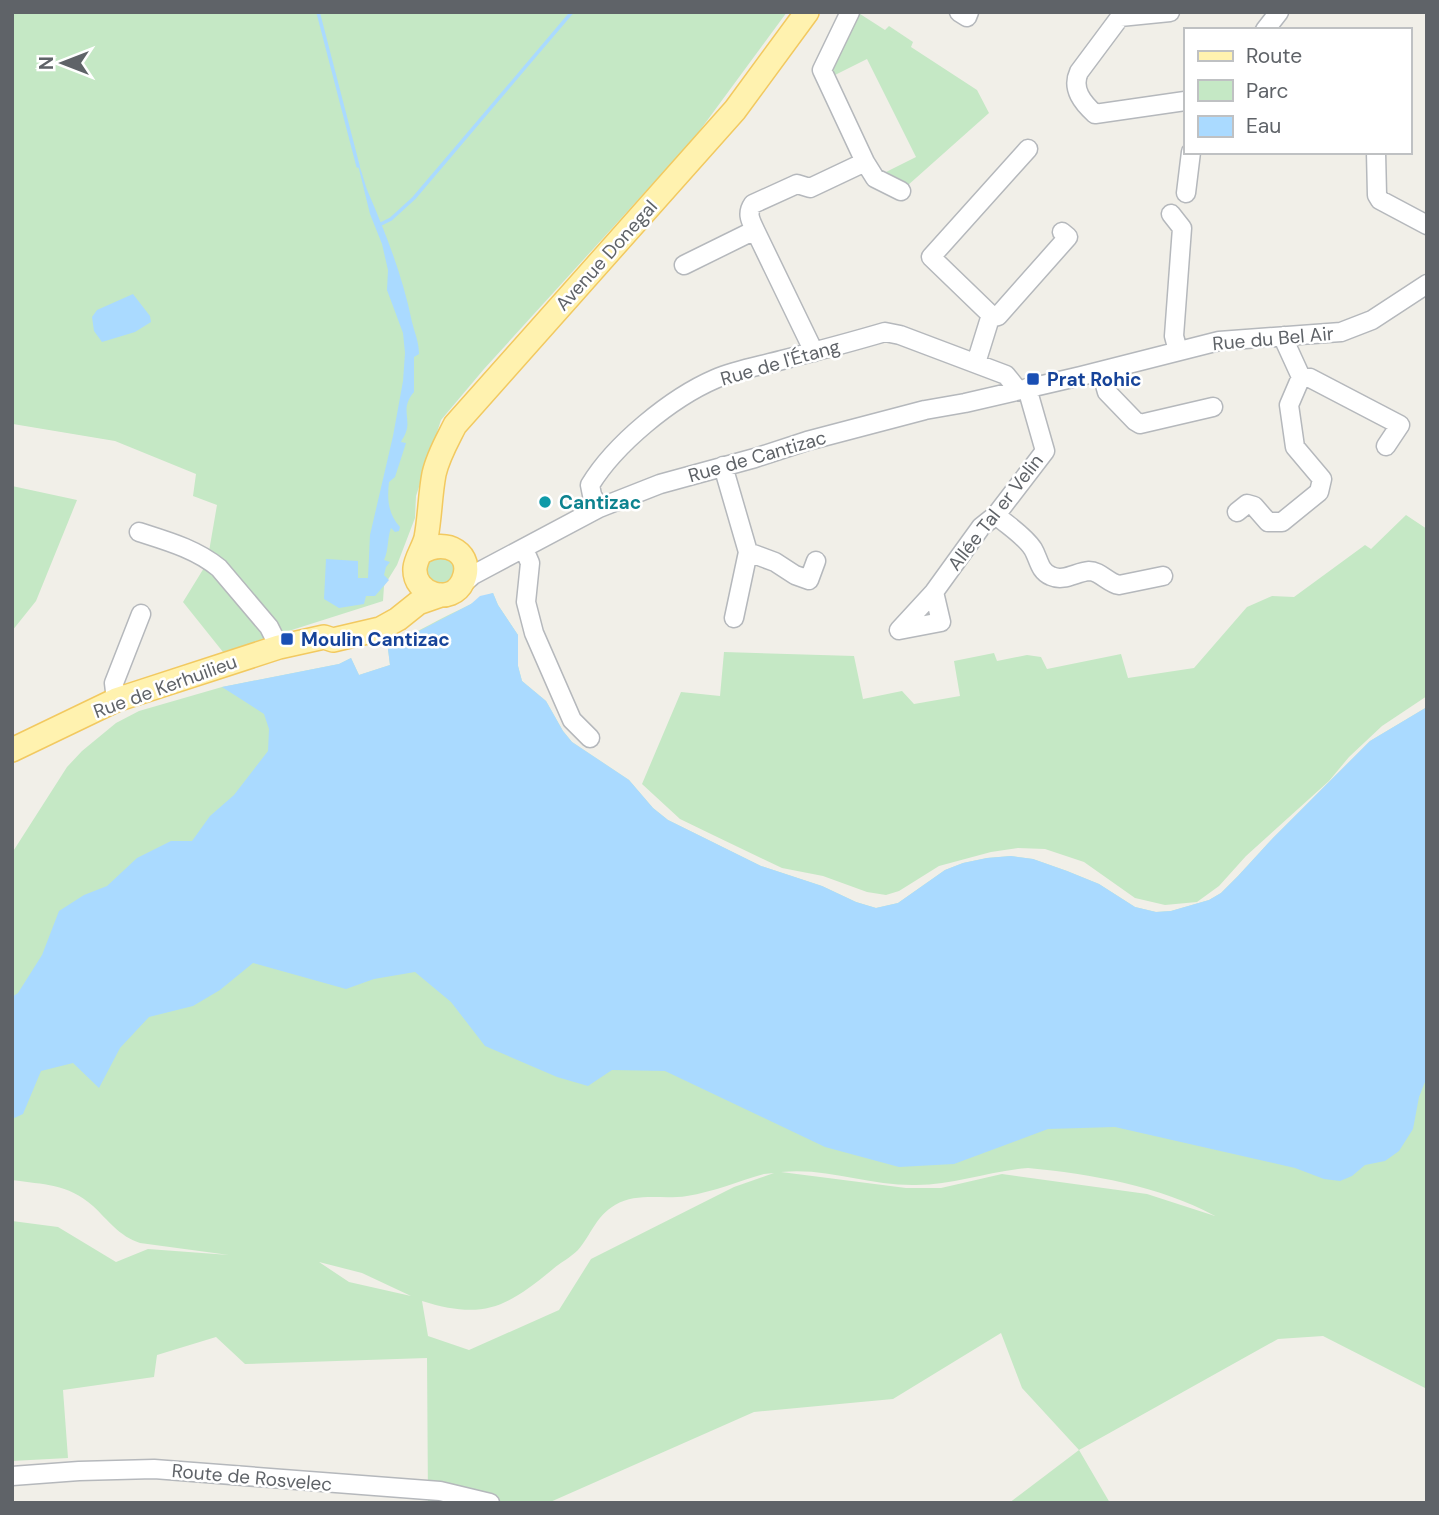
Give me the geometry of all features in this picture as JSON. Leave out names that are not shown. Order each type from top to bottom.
[{"type":"main road","name":"Avenue Donegal","points":[[419,561],[432,509],[434,475],[441,450],[455,425],[735,110],[807,12]]},
{"type":"main road","points":[[432,509],[455,550],[464,560],[466,570],[464,580],[450,592],[433,594],[420,586],[419,561],[431,546],[441,545],[455,550]]},
{"type":"main road","name":"Rue de Kerhuilieu","points":[[324,637],[328,632],[372,619],[390,610],[401,598],[419,561]]},
{"type":"main road","name":"Rue de Kerhuilieu","points":[[12,750],[116,700],[279,647],[324,637],[333,640],[380,629],[418,603],[450,592]]},
{"type":"street","points":[[850,12],[822,70],[874,177],[901,191]]},
{"type":"street","points":[[959,12],[967,17],[970,12]]},
{"type":"street","points":[[1170,12],[1120,17],[1079,72],[1077,77],[1080,99],[1095,114],[1184,101]]},
{"type":"street","points":[[1267,28],[1279,12]]},
{"type":"street","points":[[975,363],[990,318],[989,313],[931,257],[1028,149]]},
{"type":"street","points":[[1186,193],[1191,154]]},
{"type":"street","points":[[1376,154],[1377,195],[1380,200],[1427,225]]},
{"type":"street","points":[[814,352],[749,217],[749,210],[753,205],[797,184],[810,188],[865,162]]},
{"type":"street","points":[[1171,214],[1182,228],[1174,335],[1178,351]]},
{"type":"street","points":[[684,265],[755,230]]},
{"type":"street","points":[[990,318],[998,316],[1068,237],[1062,232]]},
{"type":"street","name":"Rue du Bel Air","points":[[1023,389],[1233,338],[1327,334],[1357,326],[1427,285]]},
{"type":"street","name":"Rue de l'Étang","points":[[599,508],[590,491],[590,485],[598,472],[656,416],[714,379],[886,332],[1006,375],[1023,389]]},
{"type":"street","points":[[1237,512],[1247,504],[1254,506],[1268,523],[1282,522],[1319,492],[1322,479],[1295,447],[1289,405],[1301,377],[1284,342],[1284,336]]},
{"type":"street","points":[[1101,371],[1107,392],[1140,424],[1213,407]]},
{"type":"street","points":[[1301,377],[1310,378],[1400,425],[1386,446]]},
{"type":"street","name":"Rue de Cantizac","points":[[450,592],[473,575],[599,508],[660,484],[925,410],[1023,389]]},
{"type":"street","name":"Allée Tal er Velin","points":[[934,592],[981,527],[996,515],[1045,451],[1023,389]]},
{"type":"street","points":[[723,466],[748,552],[734,618]]},
{"type":"street","points":[[996,515],[1032,548],[1042,569],[1052,577],[1063,578],[1088,571],[1096,572],[1112,584],[1119,585],[1163,576]]},
{"type":"street","points":[[139,531],[209,560],[231,581],[269,627],[279,647]]},
{"type":"street","points":[[524,549],[530,563],[526,602],[534,633],[572,720],[590,738]]},
{"type":"street","points":[[455,550],[469,557],[499,561]]},
{"type":"street","points":[[748,552],[775,562],[795,575],[809,580],[816,561]]},
{"type":"street","points":[[116,700],[114,683],[141,614]]},
{"type":"street","name":"Route de Rosvelec","points":[[12,1476],[154,1469],[440,1491],[490,1503]]},
{"type":"green space","points":[[12,12],[787,12],[695,137],[441,420],[416,496],[415,518],[397,565],[384,586],[383,601],[223,652],[183,602],[207,563],[217,505],[193,496],[196,474],[115,441],[13,424],[12,426]]},
{"type":"green space","points":[[857,12],[885,30],[889,26],[913,42],[911,47],[977,90],[989,113],[907,186],[884,173],[916,157],[867,59],[831,77],[835,59]]},
{"type":"green space","points":[[12,486],[77,500],[36,601],[12,631]]},
{"type":"green space","points":[[1406,515],[1427,529],[1427,696],[1382,726],[1349,757],[1329,781],[1246,856],[1219,886],[1197,902],[1165,905],[1135,898],[1084,862],[1045,849],[1018,848],[939,866],[899,891],[886,895],[867,892],[823,876],[782,868],[713,835],[680,819],[642,784],[681,692],[720,696],[724,652],[854,656],[863,699],[902,691],[914,704],[960,696],[954,661],[994,653],[997,661],[1027,655],[1041,657],[1047,669],[1121,654],[1128,678],[1194,668],[1247,607],[1272,596],[1294,597],[1365,545],[1371,549]]},
{"type":"green space","points":[[431,556],[453,558],[456,579],[436,587],[424,573]]},
{"type":"green space","points":[[493,593],[518,635],[518,666],[522,681],[546,701],[572,742],[629,780],[653,808],[668,820],[761,866],[822,886],[876,908],[898,903],[945,870],[963,863],[1011,856],[1033,859],[1067,871],[1099,884],[1135,907],[1156,912],[1171,911],[1209,900],[1221,893],[1370,741],[1427,707],[1233,967],[464,854],[12,1085],[12,853],[67,767],[82,751],[116,723],[139,711],[222,687],[339,664],[351,658],[359,675],[390,665],[388,649]]},
{"type":"green space","points":[[1427,898],[1427,1389],[1323,1336],[1278,1339],[1079,1450],[1022,1388],[1001,1333],[893,1399],[754,1412],[548,1503],[428,1503],[427,1358],[245,1364],[216,1337],[157,1355],[154,1377],[63,1390],[68,1458],[12,1461],[12,1221],[58,1227],[116,1262],[148,1249],[229,1255],[140,1243],[120,1232],[93,1206],[74,1193],[55,1186],[12,1180],[12,1097],[116,942],[628,972]],"holes":[[[1028,1168],[1125,1183],[1171,1197],[1215,1216],[1147,1194],[1002,1174],[941,1188],[906,1188],[781,1172],[815,1172],[882,1183],[916,1185],[944,1183]],[[774,1173],[734,1187],[591,1259],[559,1310],[469,1350],[428,1336],[422,1301],[462,1310],[478,1310],[507,1301],[575,1253],[598,1220],[615,1205],[641,1197],[697,1194]],[[319,1262],[362,1273],[411,1296],[349,1282]]]},
{"type":"green space","points":[[1079,1450],[1110,1503],[1009,1503]]},
{"type":"water","points":[[357,161],[399,272],[419,354],[414,357],[414,392],[408,403],[406,433],[401,442],[406,443],[395,477],[389,482],[389,506],[400,527],[399,531],[395,532],[391,528],[384,560],[390,562],[384,575],[389,580],[375,596],[366,596],[364,604],[339,608],[324,599],[326,559],[358,561],[358,578],[368,578],[370,535],[393,436],[405,353],[403,333],[387,290],[388,270],[382,244],[370,214]]},
{"type":"water","points":[[133,294],[150,316],[151,322],[135,332],[102,342],[94,331],[92,317],[97,310]]},
{"type":"water","points":[[493,593],[518,635],[518,666],[522,681],[546,701],[572,742],[629,780],[653,808],[668,820],[761,866],[822,886],[876,908],[898,903],[945,870],[963,863],[1011,856],[1033,859],[1067,871],[1099,884],[1135,907],[1156,912],[1171,911],[1209,900],[1221,893],[1370,741],[1427,707],[1427,1077],[1419,1097],[1413,1129],[1399,1151],[1385,1161],[1365,1165],[1352,1176],[1340,1181],[1324,1179],[1295,1168],[1115,1127],[1048,1129],[954,1164],[899,1167],[825,1147],[665,1071],[612,1070],[588,1086],[557,1077],[485,1046],[451,1002],[415,972],[374,979],[346,989],[253,963],[220,990],[193,1006],[149,1017],[120,1048],[99,1088],[73,1063],[41,1071],[23,1114],[12,1119],[12,997],[18,993],[42,955],[59,911],[84,895],[107,886],[137,858],[171,841],[192,841],[210,816],[234,795],[268,751],[269,729],[264,714],[222,687],[339,664],[351,658],[359,675],[390,665],[388,649],[398,642],[471,604],[480,596]]},
{"type":"waterway","points":[[318,12],[358,166]]},
{"type":"waterway","points":[[379,225],[391,219],[414,198],[572,12]]},
{"type":"place","name":"Prat Rohic","points":[[1033,379]]},
{"type":"place","name":"Cantizac","points":[[545,502]]},
{"type":"place","name":"Moulin Cantizac","points":[[287,639]]}]
